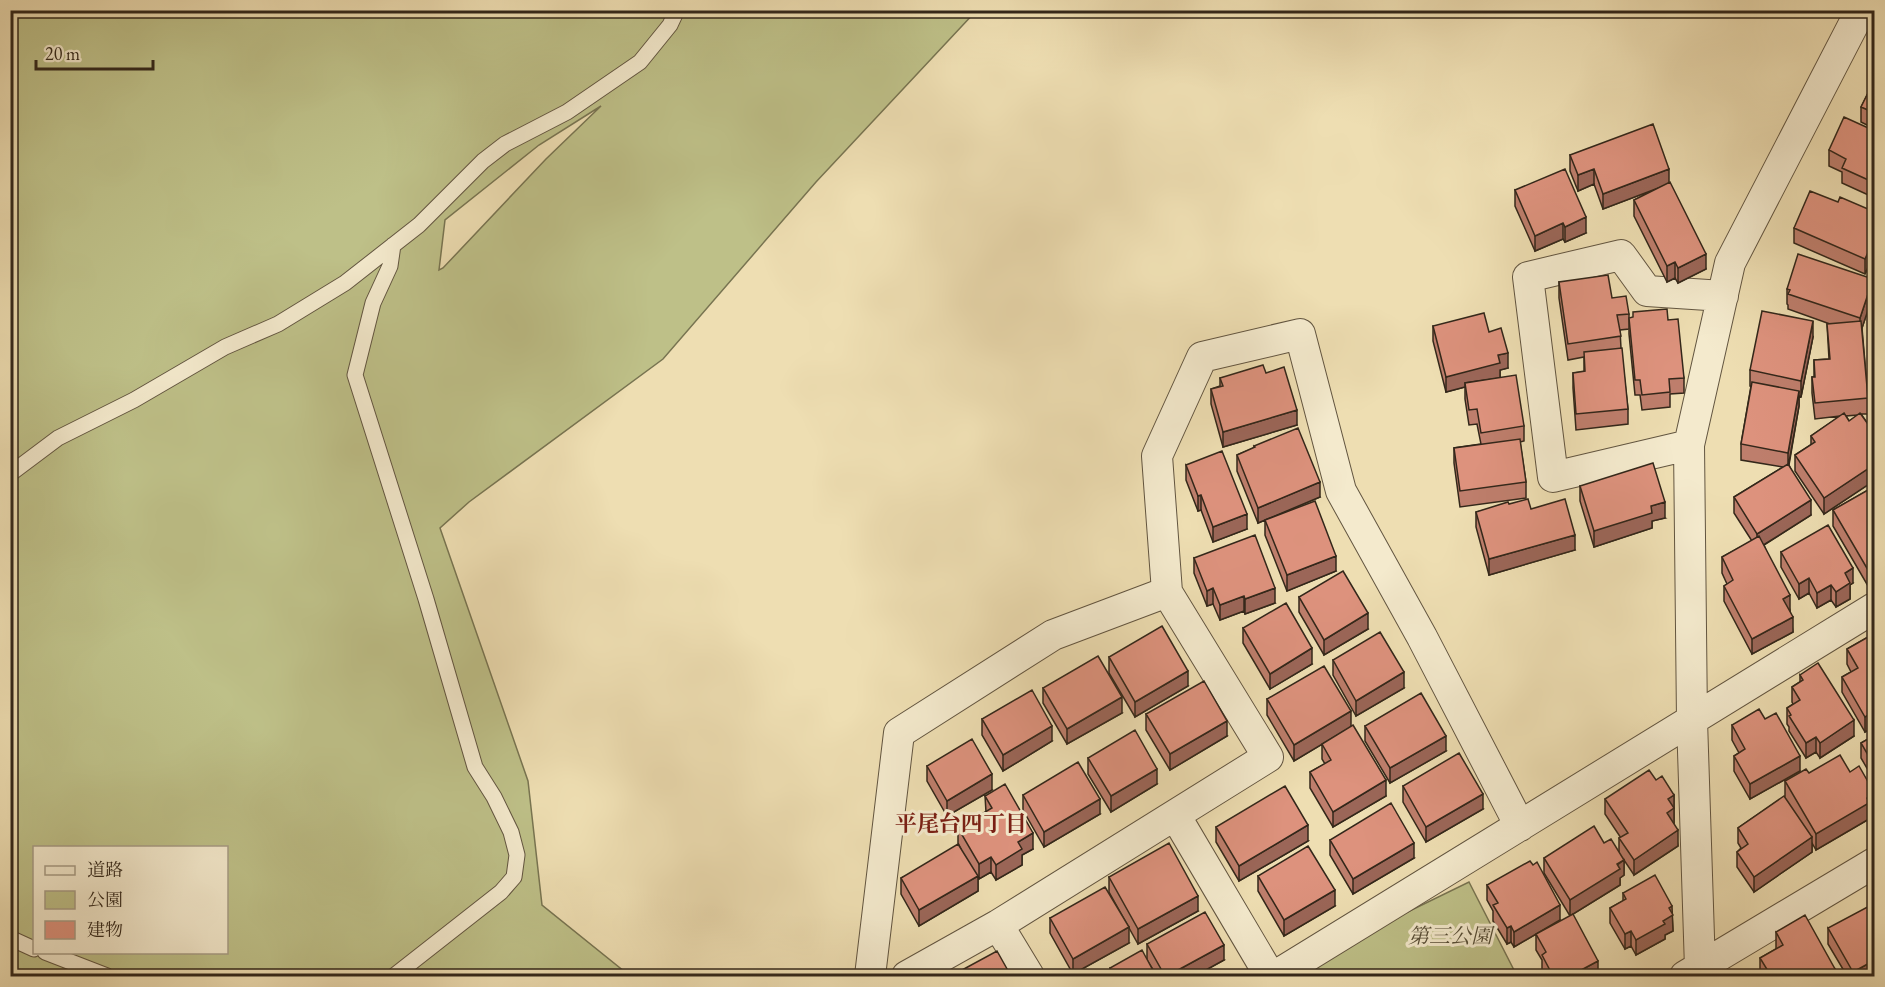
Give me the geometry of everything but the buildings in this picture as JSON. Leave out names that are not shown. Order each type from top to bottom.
[{"type":"street","points":[[1696,974],[1689,446],[1730,263],[1862,10]]},
{"type":"street","points":[[1867,10],[1875,15]]},
{"type":"street","points":[[1689,446],[1553,477],[1528,277],[1621,255],[1647,291],[1723,296]]},
{"type":"street","points":[[907,976],[998,925],[1268,757],[1167,592],[1157,456],[1202,357],[1300,334],[1341,491],[1422,637],[1520,826]]},
{"type":"street","points":[[870,976],[899,733],[1053,635],[1167,592]]},
{"type":"street","points":[[1275,976],[1875,608]]},
{"type":"street","points":[[1175,815],[1270,976]]},
{"type":"street","points":[[1696,974],[1875,863]]},
{"type":"street","points":[[998,925],[1029,976]]},
{"type":"lane","points":[[10,474],[58,438],[134,400],[225,347],[278,324],[345,283],[419,225],[483,161],[505,144],[567,112],[640,62],[670,25],[677,10]]},
{"type":"lane","points":[[393,245],[390,266],[373,303],[355,375],[426,599],[475,767],[507,823],[517,855],[514,877],[501,892],[394,976]]},
{"type":"lane","points":[[10,938],[33,949]]},
{"type":"lane","points":[[50,954],[107,976]]},
{"type":"green space","points":[[693,10],[976,11],[816,182],[663,359],[469,502],[440,528],[528,781],[542,905],[630,976],[11,976],[11,11],[690,11],[688,15]],"holes":[[[601,106],[546,159],[443,268],[439,270],[445,220],[539,145]]]},
{"type":"green space","name":"第三公園","points":[[1469,882],[1517,976],[1276,976]]},
{"type":"district","name":"平尾台四丁目","points":[[961,823]]}]
